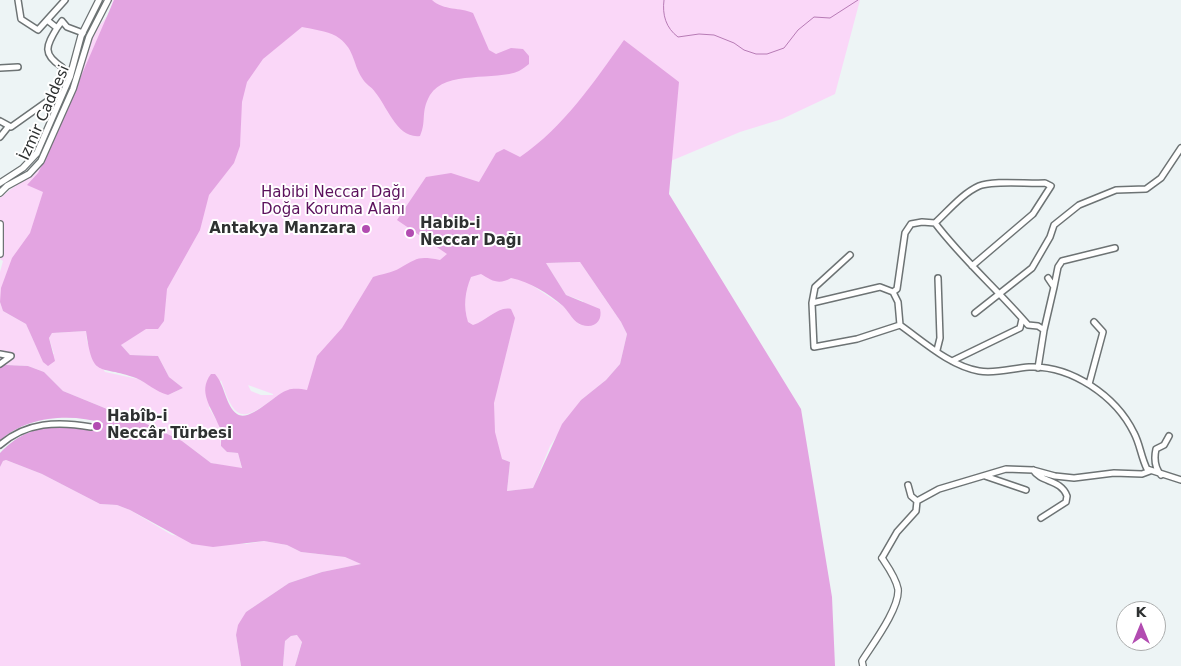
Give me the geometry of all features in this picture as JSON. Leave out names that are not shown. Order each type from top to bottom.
[{"type":"street","points":[[18,0],[20,15],[26,23],[38,30],[65,0]]},
{"type":"street","name":"İzmir Caddesi","points":[[0,183],[23,168],[34,158],[62,94],[83,33],[99,0]]},
{"type":"street","name":"İzmir Caddesi","points":[[0,193],[7,186],[29,174],[41,161],[73,89],[89,37],[108,0]]},
{"type":"street","points":[[47,20],[57,28]]},
{"type":"street","points":[[62,67],[52,60],[48,50],[48,43],[57,28],[62,21],[67,27],[83,33]]},
{"type":"street","points":[[0,68],[18,68]]},
{"type":"street","points":[[0,121],[11,127],[42,105],[62,94]]},
{"type":"street","points":[[0,137],[8,126]]},
{"type":"street","points":[[975,313],[1032,268],[1050,237],[1054,225],[1079,206],[1116,190],[1146,189],[1161,178],[1181,148]]},
{"type":"street","points":[[893,292],[897,289],[905,233],[911,224],[922,222],[935,223],[971,190],[981,185],[995,182],[1045,183],[1050,186],[1033,214],[972,266]]},
{"type":"street","points":[[935,223],[953,247],[1001,294],[1028,325],[1038,326],[1044,330]]},
{"type":"street","points":[[0,224],[0,254]]},
{"type":"street","points":[[1038,368],[1058,267],[1062,261],[1115,248]]},
{"type":"street","points":[[850,254],[815,287],[812,303],[814,347],[857,339],[900,325]]},
{"type":"street","points":[[937,350],[940,338],[938,278]]},
{"type":"street","points":[[1048,278],[1054,286]]},
{"type":"street","points":[[812,303],[880,286],[893,292],[898,302],[900,325]]},
{"type":"street","points":[[952,361],[1020,328],[1022,319]]},
{"type":"street","points":[[1089,384],[1103,332],[1094,322]]},
{"type":"street","points":[[900,325],[952,361],[980,371],[1038,368],[1074,376],[1089,384],[1106,396],[1135,433],[1150,471]]},
{"type":"street","points":[[0,354],[12,356],[0,364]]},
{"type":"street","points":[[0,446],[15,433],[36,425],[68,423],[90,427]]},
{"type":"street","points":[[1162,475],[1156,467],[1156,449],[1164,445],[1169,436]]},
{"type":"street","points":[[917,501],[939,489],[1006,469],[1033,470],[1055,476],[1074,478],[1114,473],[1135,474],[1150,471],[1181,480]]},
{"type":"street","points":[[1033,470],[1036,476],[1060,486],[1067,496],[1066,502],[1041,518]]},
{"type":"street","points":[[985,476],[1026,490]]},
{"type":"street","points":[[908,485],[911,496],[917,501]]},
{"type":"street","points":[[863,666],[862,661],[888,621],[898,591],[895,580],[882,558],[897,532],[916,511],[917,501]]},
{"type":"green space","name":"Habibi Neccar Dağı Doğa Koruma Alanı","points":[[113,0],[860,0],[835,94],[782,119],[740,132],[556,209],[527,282],[563,306],[580,325],[583,301],[566,295],[546,263],[580,262],[621,322],[627,334],[620,364],[606,380],[581,400],[550,446],[533,488],[507,491],[510,462],[277,396],[256,411],[242,414],[236,411],[231,404],[221,380],[209,408],[219,424],[221,446],[227,452],[238,453],[242,469],[211,463],[182,441],[130,416],[63,391],[44,372],[28,366],[6,365],[0,361],[0,302],[0,272],[3,261],[0,259],[0,198],[40,166],[86,42],[109,14]],"holes":[[[0,302],[129,338],[121,345],[130,355],[158,356],[169,377],[183,388],[168,395],[138,379],[105,372],[87,342],[86,331],[52,333],[49,338],[54,354],[37,348],[26,324],[3,311]],[[248,385],[273,394],[273,395],[261,395],[251,391]]]},
{"type":"green space","points":[[6,460],[42,474],[100,504],[117,505],[130,510],[172,535],[246,544],[264,541],[287,545],[301,552],[345,557],[362,564],[322,572],[289,583],[246,612],[236,635],[241,666],[0,666],[0,467],[3,461]]},
{"type":"green space","points":[[298,635],[302,641],[295,666],[283,666],[285,641],[291,636]]},
{"type":"shaded area","points":[[114,0],[432,0],[442,6],[473,13],[489,50],[496,54],[511,48],[523,49],[529,56],[529,64],[519,71],[509,74],[459,79],[437,87],[427,101],[420,136],[412,136],[393,120],[374,90],[363,80],[347,45],[336,36],[324,31],[302,27],[263,59],[247,82],[242,102],[240,146],[234,163],[209,195],[200,230],[167,289],[164,321],[158,329],[146,329],[121,345],[130,355],[158,356],[169,377],[183,388],[168,395],[159,392],[136,378],[99,368],[91,357],[86,331],[52,333],[49,338],[55,361],[48,366],[43,362],[26,324],[3,311],[0,302],[1,288],[12,258],[30,233],[43,192],[27,185],[38,173],[47,155]]},
{"type":"shaded area","points":[[624,40],[679,82],[669,194],[801,409],[832,597],[835,666],[295,666],[302,642],[297,635],[291,636],[285,641],[283,666],[241,666],[236,635],[238,625],[246,612],[289,583],[322,572],[361,564],[345,557],[301,552],[287,545],[264,541],[213,547],[192,544],[130,510],[117,505],[100,504],[42,474],[6,460],[3,461],[0,467],[0,453],[22,436],[46,428],[58,427],[100,431],[103,423],[77,418],[49,419],[22,426],[0,441],[0,361],[6,365],[28,366],[44,372],[63,391],[130,416],[182,441],[211,463],[242,468],[238,453],[227,452],[221,446],[220,428],[207,400],[205,387],[211,374],[215,374],[221,384],[230,406],[237,414],[242,416],[256,411],[288,390],[307,390],[317,356],[342,328],[373,277],[394,271],[418,259],[440,260],[447,254],[397,220],[426,177],[451,173],[479,182],[496,153],[504,149],[520,157],[551,132],[564,118],[590,88]],"holes":[[[580,262],[621,322],[627,334],[620,364],[606,380],[581,400],[562,424],[533,488],[507,491],[510,462],[502,459],[495,432],[494,403],[515,318],[511,309],[506,309],[473,325],[468,322],[465,299],[471,277],[481,274],[499,282],[511,278],[525,282],[545,292],[557,301],[579,324],[590,326],[599,320],[600,309],[566,295],[546,263]]]},
{"type":"waterway","points":[[664,0],[666,21],[670,30],[678,37],[699,34],[714,35],[756,54],[767,54],[784,48],[798,30],[814,17],[830,18],[858,0]]},
{"type":"place","name":"Antakya Manzara","points":[[366,229]]},
{"type":"place","name":"Habib-i Neccar Dağı","points":[[410,233]]},
{"type":"place","name":"Habîb-i Neccâr Türbesi","points":[[97,426]]}]
